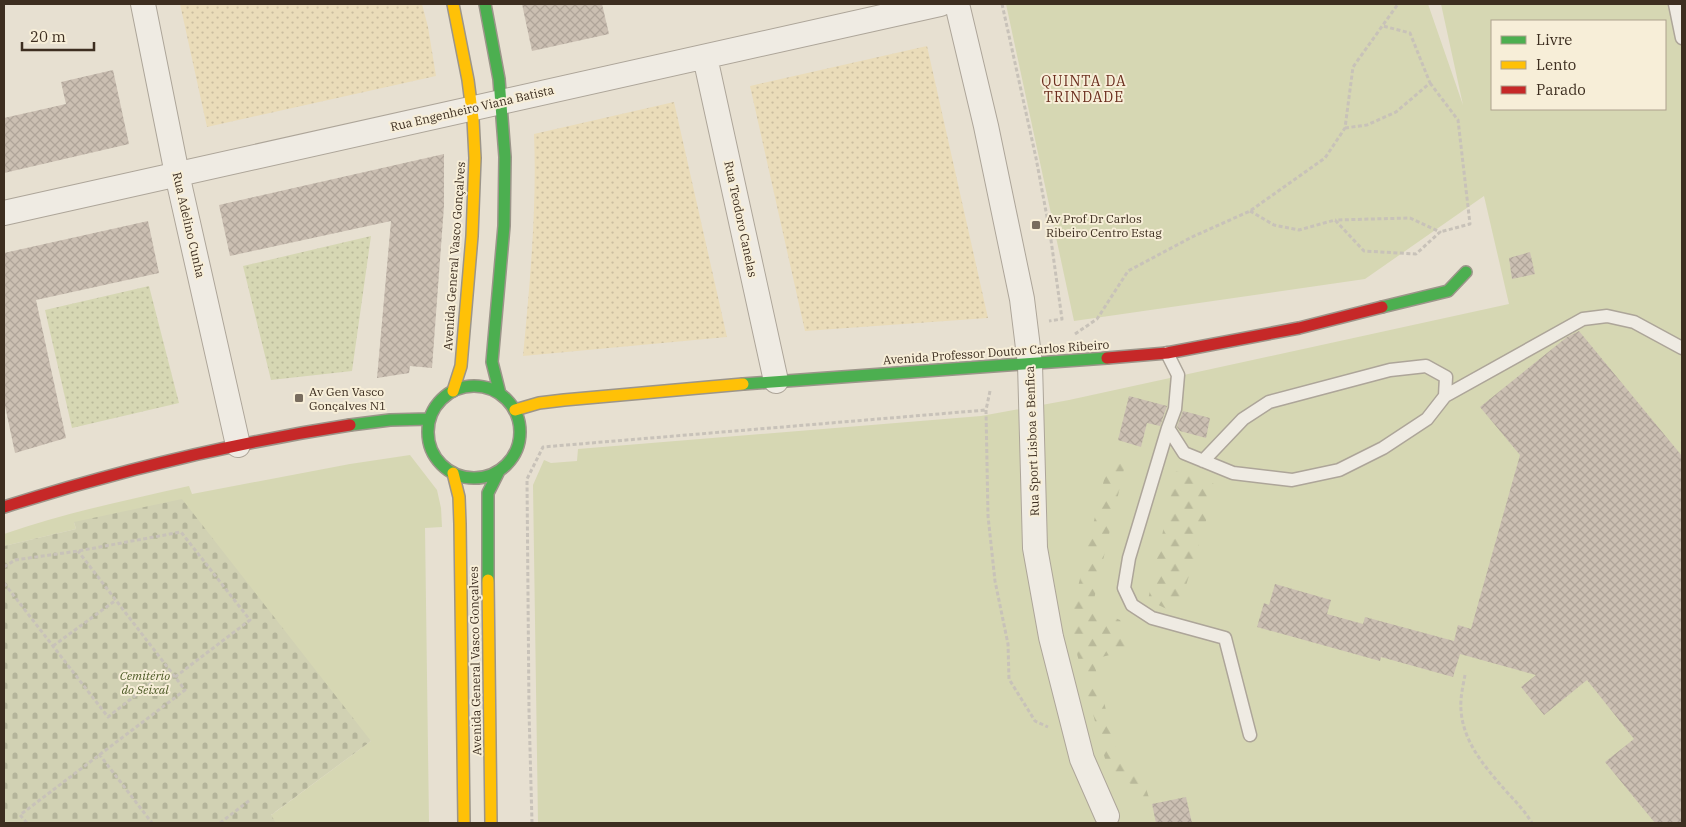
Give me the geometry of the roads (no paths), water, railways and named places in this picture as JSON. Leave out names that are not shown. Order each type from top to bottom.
[{"type":"main road","name":"Avenida General Vasco Gonçalves","points":[[453,4],[460,31],[472,108],[475,157],[473,210],[461,366],[453,391]]},
{"type":"main road","points":[[485,4],[496,56],[502,101],[506,157],[506,190],[492,362],[500,394]]},
{"type":"main road","name":"Avenida Professor Doutor Carlos Ribeiro","points":[[515,410],[547,402],[776,381],[991,365],[1030,364],[1167,352],[1299,328],[1448,291],[1466,272]]},
{"type":"main road","points":[[477,386],[489,388],[500,394],[515,410],[520,430],[519,442],[515,453],[508,463],[499,471],[488,476],[476,478],[453,474],[444,468],[437,460],[428,441],[427,430],[434,408],[442,398],[464,387],[477,386]]},
{"type":"main road","points":[[4,507],[111,475],[238,445],[376,421],[402,418],[429,420]]},
{"type":"main road","name":"Avenida General Vasco Gonçalves","points":[[491,823],[487,521],[488,493],[499,471]]},
{"type":"main road","name":"Avenida General Vasco Gonçalves","points":[[453,474],[459,497],[460,524],[464,823]]},
{"type":"street","name":"Rua Adelino Cunha","points":[[143,4],[177,174],[238,445]]},
{"type":"street","name":"Rua Engenheiro Viana Batista","points":[[4,213],[940,4]]},
{"type":"street","name":"Rua Sport Lisboa e Benfica","points":[[957,4],[986,126],[1018,282],[1030,364],[1034,442],[1035,548],[1051,636],[1082,759],[1108,820]]},
{"type":"street","name":"Rua Teodoro Canelas","points":[[705,57],[776,381]]},
{"type":"lane","points":[[1675,4],[1682,38]]},
{"type":"lane","points":[[1168,428],[1184,453],[1203,461],[1233,472],[1292,480],[1339,470],[1383,448],[1427,419],[1445,396],[1583,319],[1607,316],[1634,322],[1682,348]]},
{"type":"lane","points":[[1167,352],[1178,375],[1175,409],[1129,558],[1124,588],[1132,605],[1152,618],[1225,638],[1250,736]]},
{"type":"lane","points":[[1203,461],[1243,419],[1269,402],[1390,370],[1426,366],[1446,377],[1445,396]]},
{"type":"place","name":"Av Prof Dr Carlos Ribeiro Centro Estag","points":[[1036,225]]},
{"type":"place","name":"Av Gen Vasco Gonçalves N1","points":[[299,398]]},
{"type":"district","name":"QUINTA DA TRINDADE","points":[[1084,89]]},
{"type":"park label","name":"Cemitério do Seixal","points":[[145,682]]}]
